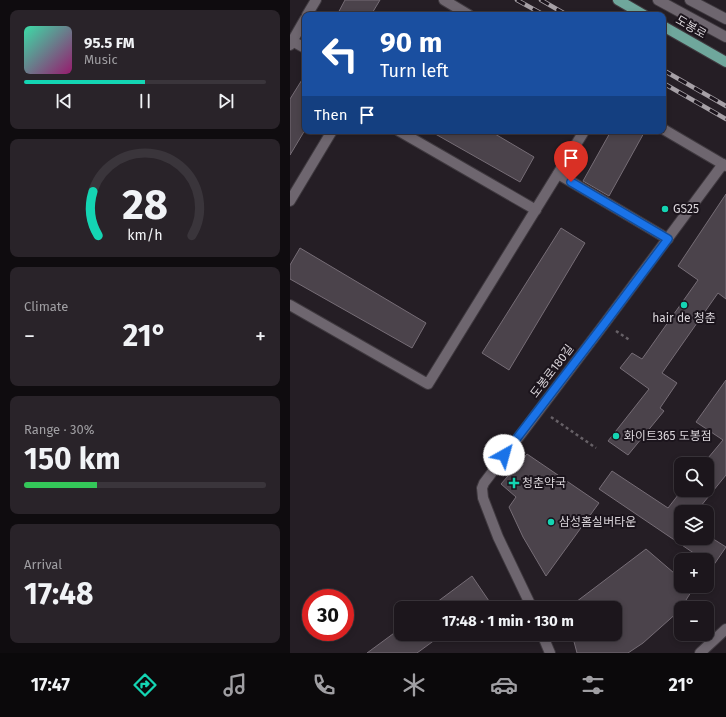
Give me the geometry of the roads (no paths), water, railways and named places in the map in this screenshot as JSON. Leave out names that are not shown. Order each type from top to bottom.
[{"type":"main road","points":[[618,0],[639,12]]},
{"type":"main road","name":"도봉로","points":[[666,28],[726,62]]},
{"type":"street","points":[[309,12],[316,0]]},
{"type":"street","points":[[444,0],[464,12]]},
{"type":"street","points":[[658,0],[726,37]]},
{"type":"street","points":[[690,0],[726,19]]},
{"type":"street","points":[[302,23],[291,43],[302,47]]},
{"type":"street","name":"도봉로180길","points":[[529,601],[498,537],[483,498],[482,488],[487,477],[724,165],[666,131]]},
{"type":"street","points":[[290,201],[330,134]]},
{"type":"street","points":[[404,134],[536,210]]},
{"type":"street","points":[[290,305],[428,384],[582,134]]},
{"type":"street","points":[[558,174],[668,239]]},
{"type":"street","points":[[700,653],[726,629]]},
{"type":"street","points":[[545,641],[550,653]]},
{"type":"railway","points":[[517,0],[539,12]]},
{"type":"railway","points":[[541,0],[562,12]]},
{"type":"railway","points":[[666,72],[726,106]]},
{"type":"railway","points":[[666,85],[726,119]]},
{"type":"place","name":"GS25","points":[[665,209]]},
{"type":"place","name":"hair de 청춘","points":[[684,305]]},
{"type":"place","name":"화이트365 도봉점","points":[[616,436]]},
{"type":"place","name":"청춘약국","points":[[514,483]]},
{"type":"place","name":"삼성홈실버타운","points":[[551,522]]}]
